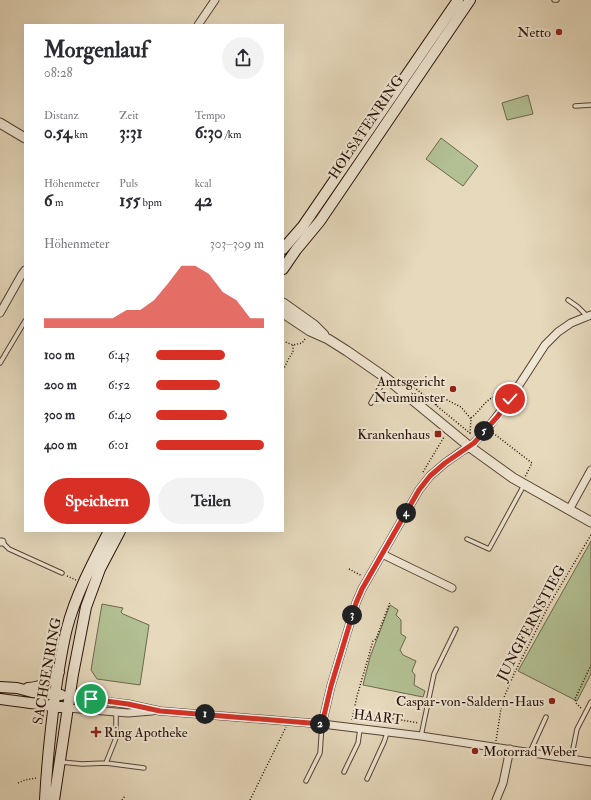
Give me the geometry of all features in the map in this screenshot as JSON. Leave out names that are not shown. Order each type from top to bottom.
[{"type":"main road","name":"HOLSATENRING","points":[[284,248],[303,226],[458,0]]},
{"type":"main road","name":"HOLSATENRING","points":[[284,268],[296,250],[320,221],[470,0]]},
{"type":"main road","name":"SACHSENRING","points":[[45,800],[55,694],[67,628],[92,563],[108,532]]},
{"type":"main road","name":"SACHSENRING","points":[[54,800],[69,696],[86,608],[100,569],[119,532]]},
{"type":"main road","points":[[17,688],[33,687],[45,684],[59,672]]},
{"type":"main road","name":"HAART","points":[[0,687],[17,688],[32,692],[69,696]]},
{"type":"main road","name":"HAART","points":[[0,699],[68,708]]},
{"type":"street","points":[[199,24],[215,0]]},
{"type":"street","points":[[0,123],[24,137]]},
{"type":"street","points":[[0,313],[24,272]]},
{"type":"street","points":[[284,304],[314,325],[328,339]]},
{"type":"street","points":[[284,315],[310,331],[328,339],[386,378],[470,447],[513,478],[591,522]]},
{"type":"street","points":[[322,724],[331,686],[356,603],[367,579],[419,490],[430,476],[445,463],[470,447],[487,429],[510,399],[545,345],[558,332],[571,323],[589,316]]},
{"type":"street","points":[[569,510],[591,470]]},
{"type":"street","points":[[382,554],[452,588]]},
{"type":"street","name":"HAART","points":[[69,696],[128,704],[160,711],[322,724],[421,736],[591,762]]},
{"type":"street","name":"HAART","points":[[68,708],[128,713],[160,711]]},
{"type":"street","points":[[496,800],[503,783],[510,749]]},
{"type":"lane","points":[[575,106],[591,105]]},
{"type":"lane","points":[[568,300],[589,316]]},
{"type":"lane","points":[[0,363],[24,323]]},
{"type":"lane","points":[[371,403],[386,378]]},
{"type":"lane","points":[[467,539],[489,549],[523,484]]},
{"type":"lane","points":[[1,542],[9,549],[62,573]]},
{"type":"lane","points":[[83,584],[93,588]]},
{"type":"lane","points":[[421,736],[434,674],[456,630]]},
{"type":"lane","points":[[571,759],[577,729],[591,702]]},
{"type":"lane","points":[[106,763],[116,738],[116,712]]},
{"type":"lane","points":[[530,752],[546,717]]},
{"type":"lane","points":[[306,781],[320,753],[322,724]]},
{"type":"lane","points":[[344,772],[358,743],[360,729]]},
{"type":"lane","points":[[367,779],[387,733]]},
{"type":"lane","points":[[60,762],[82,764],[106,763],[144,768]]},
{"type":"path","points":[[284,341],[293,344],[302,343],[306,337]]},
{"type":"path","points":[[284,368],[293,352],[293,344]]},
{"type":"path","points":[[404,381],[409,383],[477,440]]},
{"type":"path","points":[[471,419],[492,397],[499,396],[510,399]]},
{"type":"path","points":[[436,405],[441,401],[447,400],[461,407],[471,419],[470,433]]},
{"type":"path","points":[[487,429],[532,463],[523,484]]},
{"type":"path","points":[[423,473],[444,437]]},
{"type":"path","name":"JUNGFERNSTIEG","points":[[495,748],[502,702],[514,674],[550,605],[591,535]]},
{"type":"path","points":[[349,569],[367,579]]},
{"type":"path","points":[[62,573],[83,584]]},
{"type":"path","points":[[350,728],[357,696],[374,641],[390,602]]},
{"type":"path","points":[[585,712],[576,703],[575,699],[591,665]]},
{"type":"path","points":[[354,712],[424,724]]},
{"type":"path","points":[[250,800],[288,722]]},
{"type":"path","points":[[18,783],[36,778]]},
{"type":"path","points":[[122,800],[125,796]]},
{"type":"green space","points":[[462,0],[465,0],[311,226],[284,262],[284,257]]},
{"type":"green space","points":[[528,95],[533,114],[507,120],[502,103]]},
{"type":"green space","points":[[441,138],[478,166],[463,186],[426,159]]},
{"type":"green space","points":[[591,541],[591,674],[577,701],[518,671]]},
{"type":"green space","points":[[102,604],[123,608],[121,612],[123,614],[149,625],[140,685],[97,679],[91,670]]},
{"type":"green space","points":[[390,605],[398,610],[396,615],[401,620],[401,634],[406,637],[400,650],[403,655],[416,661],[412,671],[415,675],[414,685],[425,691],[423,697],[363,685],[370,657]]},
{"type":"place","name":"Netto","points":[[559,32]]},
{"type":"place","name":"Amtsgericht Neumünster","points":[[453,389]]},
{"type":"place","name":"Krankenhaus","points":[[438,434]]},
{"type":"place","name":"Caspar-von-Saldern-Haus","points":[[552,701]]},
{"type":"place","name":"Ring Apotheke","points":[[96,732]]},
{"type":"place","name":"Motorrad Weber","points":[[475,751]]},
{"type":"route","points":[[91,699],[128,704],[160,711],[322,724],[331,686],[356,603],[362,589],[419,490],[430,476],[445,463],[470,447],[498,416],[510,399]]}]
